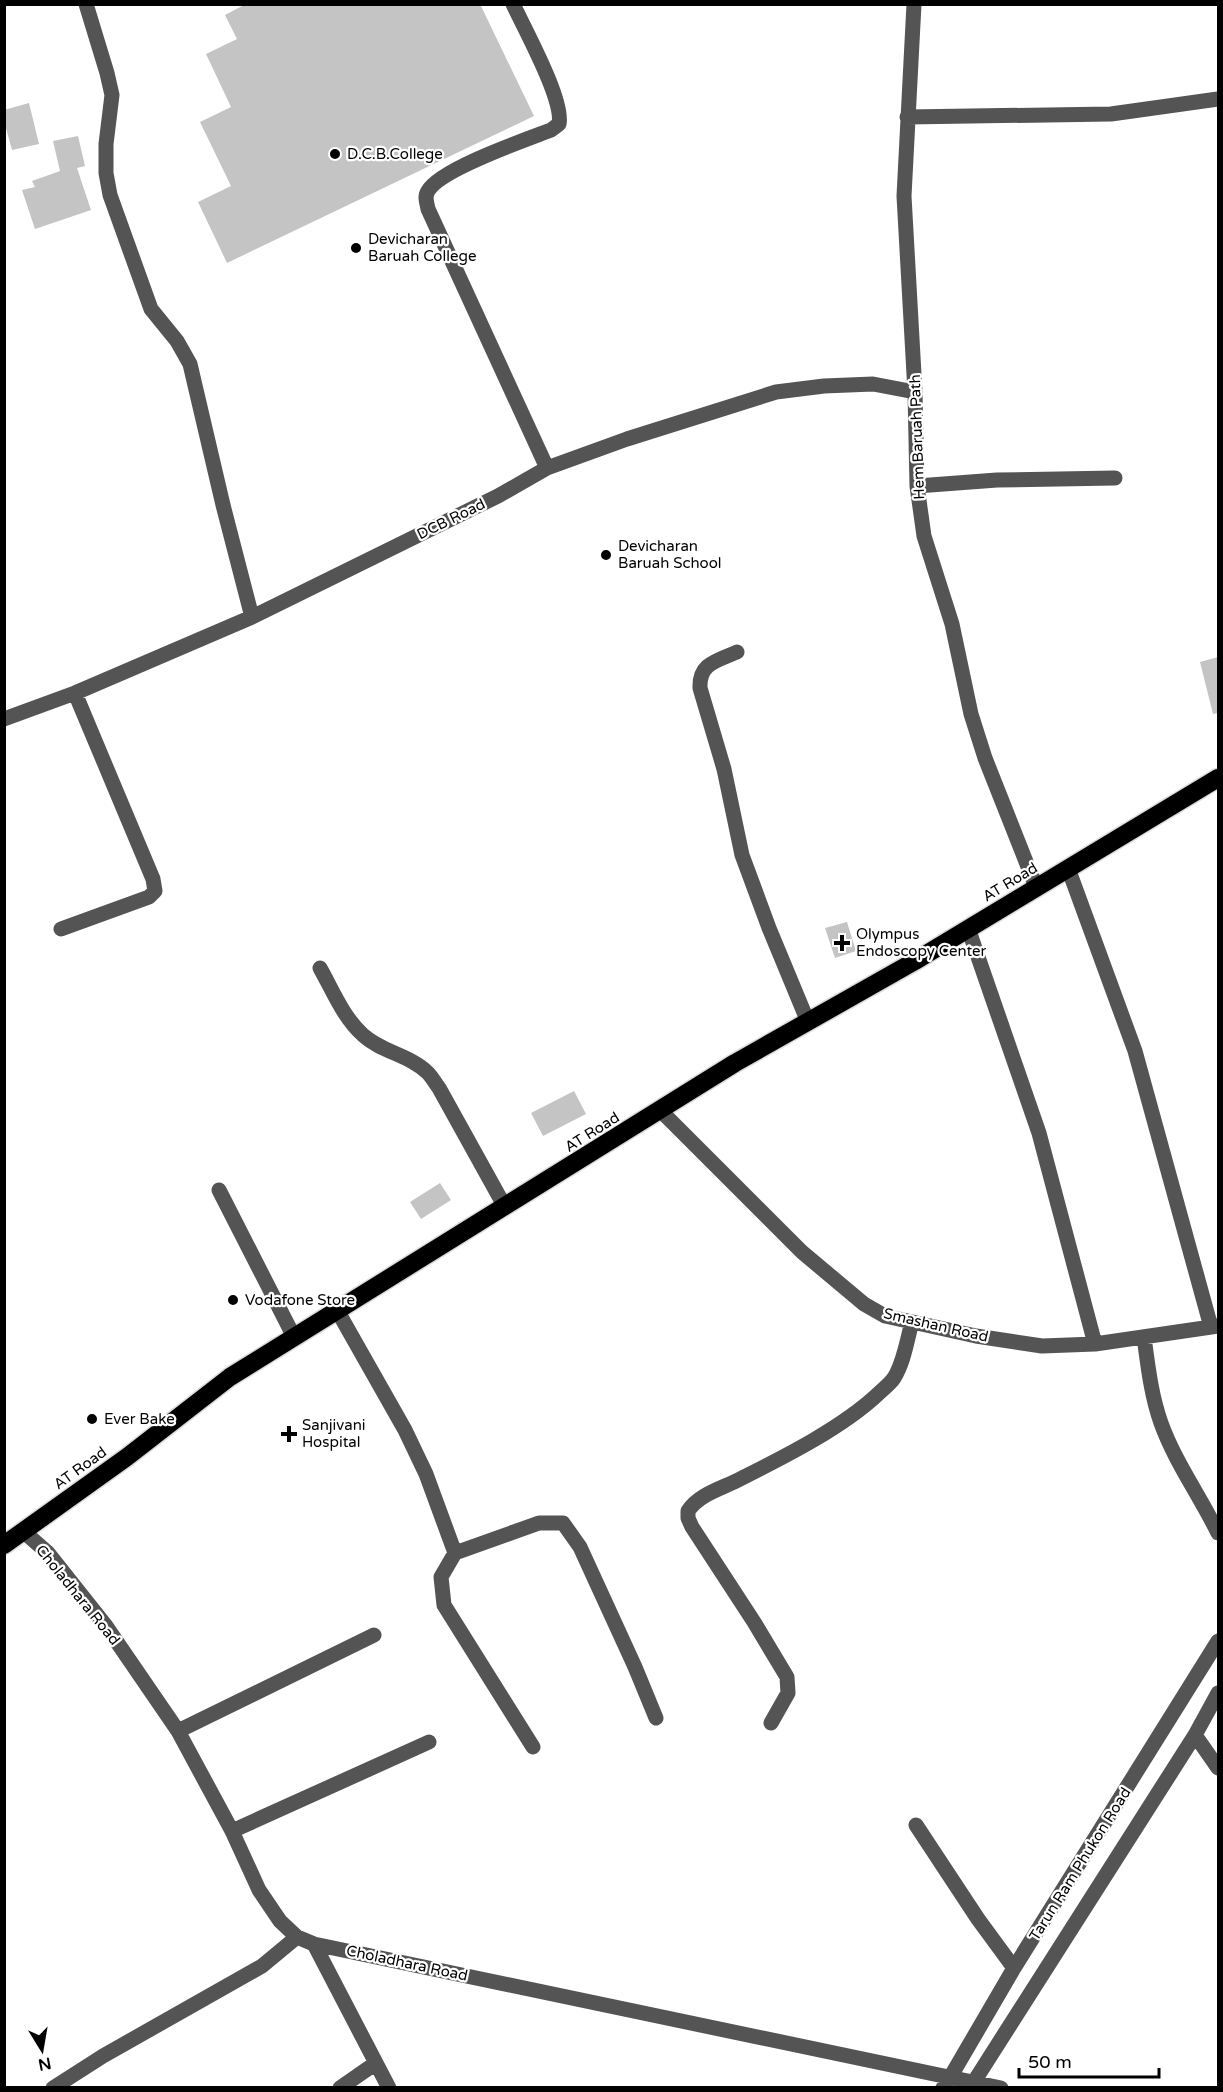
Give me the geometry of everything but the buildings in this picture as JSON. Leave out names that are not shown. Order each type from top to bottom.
[{"type":"highway","name":"AT Road","points":[[4,1545],[127,1456],[230,1377],[735,1063],[968,928],[1218,778]]},
{"type":"street","points":[[86,4],[112,94],[106,144],[106,172],[110,195],[151,309],[177,340],[190,364],[222,505],[252,617]]},
{"type":"street","points":[[513,4],[554,93],[560,115],[559,124],[551,130],[495,151],[439,179],[425,196],[428,209],[547,468]]},
{"type":"street","name":"Hem Baruah Path","points":[[914,4],[904,196],[915,392],[917,486],[924,536],[952,624],[971,714],[989,768],[1036,887]]},
{"type":"street","points":[[907,117],[1111,114],[1218,99]]},
{"type":"street","name":"DCB Road","points":[[4,719],[75,693],[252,617],[498,496],[547,468],[627,439],[776,392],[824,386],[873,384],[915,392]]},
{"type":"street","points":[[917,486],[997,480],[1114,478]]},
{"type":"street","points":[[737,652],[706,666],[700,677],[699,688],[724,769],[742,855],[808,1022]]},
{"type":"street","points":[[62,929],[149,897],[155,891],[153,879],[122,802],[75,693]]},
{"type":"street","points":[[1068,868],[1135,1051],[1214,1327]]},
{"type":"street","points":[[968,928],[1039,1133],[1095,1344]]},
{"type":"street","points":[[320,968],[346,1015],[363,1035],[382,1049],[418,1065],[428,1073],[439,1088],[505,1207]]},
{"type":"street","name":"Smashan Road","points":[[660,1110],[802,1252],[864,1304],[885,1316],[976,1336],[1042,1346],[1095,1344],[1214,1327]]},
{"type":"street","points":[[219,1190],[294,1337]]},
{"type":"street","points":[[337,1310],[405,1430],[426,1474],[455,1553]]},
{"type":"street","points":[[771,1722],[788,1693],[787,1677],[692,1527],[688,1511],[697,1501],[817,1437],[850,1418],[871,1401],[893,1380],[900,1365],[912,1322]]},
{"type":"street","points":[[1144,1337],[1154,1400],[1160,1422],[1218,1533]]},
{"type":"street","points":[[533,1747],[444,1605],[441,1577],[455,1553],[539,1523],[548,1521],[563,1523],[580,1546],[656,1718]]},
{"type":"street","name":"Choladhara Road","points":[[23,1531],[48,1553],[106,1626],[178,1731],[232,1831],[259,1890],[280,1921],[297,1937],[314,1944],[947,2082],[1001,2088]]},
{"type":"street","points":[[178,1731],[374,1635]]},
{"type":"street","name":"Tarun Ram Phukon Road","points":[[947,2082],[1014,1968],[1218,1641]]},
{"type":"street","name":"Tarun Ram Phukon Road","points":[[972,2084],[1195,1735],[1218,1693]]},
{"type":"street","points":[[1195,1735],[1218,1768]]},
{"type":"street","points":[[232,1831],[429,1742]]},
{"type":"street","points":[[916,1825],[978,1919],[1014,1968]]},
{"type":"street","points":[[53,2088],[103,2056],[262,1966],[297,1937]]},
{"type":"street","points":[[314,1944],[389,2088]]},
{"type":"street","points":[[340,2088],[376,2064]]},
{"type":"place","name":"D.C.B.College","points":[[335,154]]},
{"type":"place","name":"Devicharan Baruah College","points":[[356,248]]},
{"type":"place","name":"Devicharan Baruah School","points":[[606,555]]},
{"type":"place","name":"Olympus Endoscopy Center","points":[[842,943]]},
{"type":"place","name":"Vodafone Store","points":[[233,1300]]},
{"type":"place","name":"Ever Bake","points":[[92,1419]]},
{"type":"place","name":"Sanjivani Hospital","points":[[289,1434]]}]
